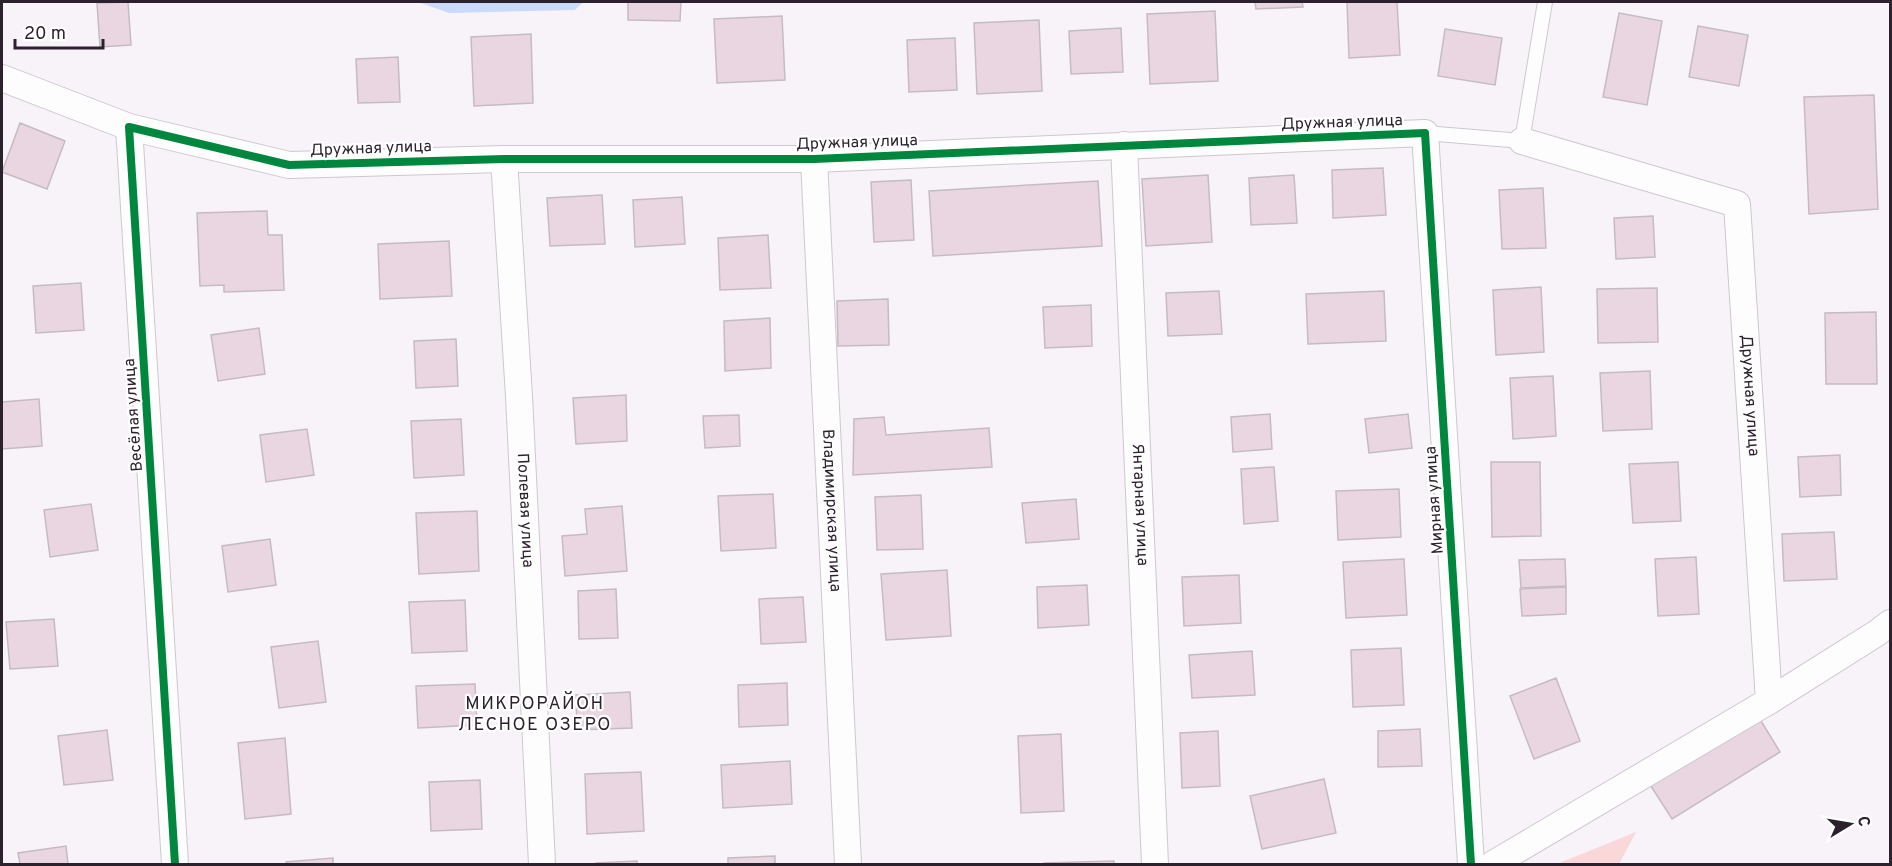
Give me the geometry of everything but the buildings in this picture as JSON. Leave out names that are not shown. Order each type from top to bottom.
[{"type":"street","points":[[2,78],[129,127]]},
{"type":"street","name":"Дружная улица","points":[[129,127],[289,165],[504,159],[814,159],[1425,133]]},
{"type":"street","name":"Весёлая улица","points":[[129,127],[175,864]]},
{"type":"street","name":"Мирная улица","points":[[1425,133],[1472,864]]},
{"type":"street","name":"Дружная улица","points":[[1522,141],[1737,204],[1769,701]]},
{"type":"street","name":"Янтарная улица","points":[[1124,145],[1155,864]]},
{"type":"street","name":"Полевая улица","points":[[504,159],[519,396],[542,864]]},
{"type":"street","name":"Владимирская улица","points":[[814,159],[848,864]]},
{"type":"street","points":[[1493,864],[1769,701],[1878,633],[1890,623]]},
{"type":"lane","points":[[1425,133],[1522,141],[1545,2]]},
{"type":"shaded area","points":[[1636,832],[1619,864],[1557,864]]},
{"type":"water","points":[[418,2],[583,2],[575,10],[449,13]]},
{"type":"cycle path","points":[[175,864],[129,127],[289,165],[504,159],[814,159],[1425,133],[1471,864]]},
{"type":"district","name":"МИКРОРАЙОН ЛЕСНОЕ ОЗЕРО","points":[[535,714]]}]
